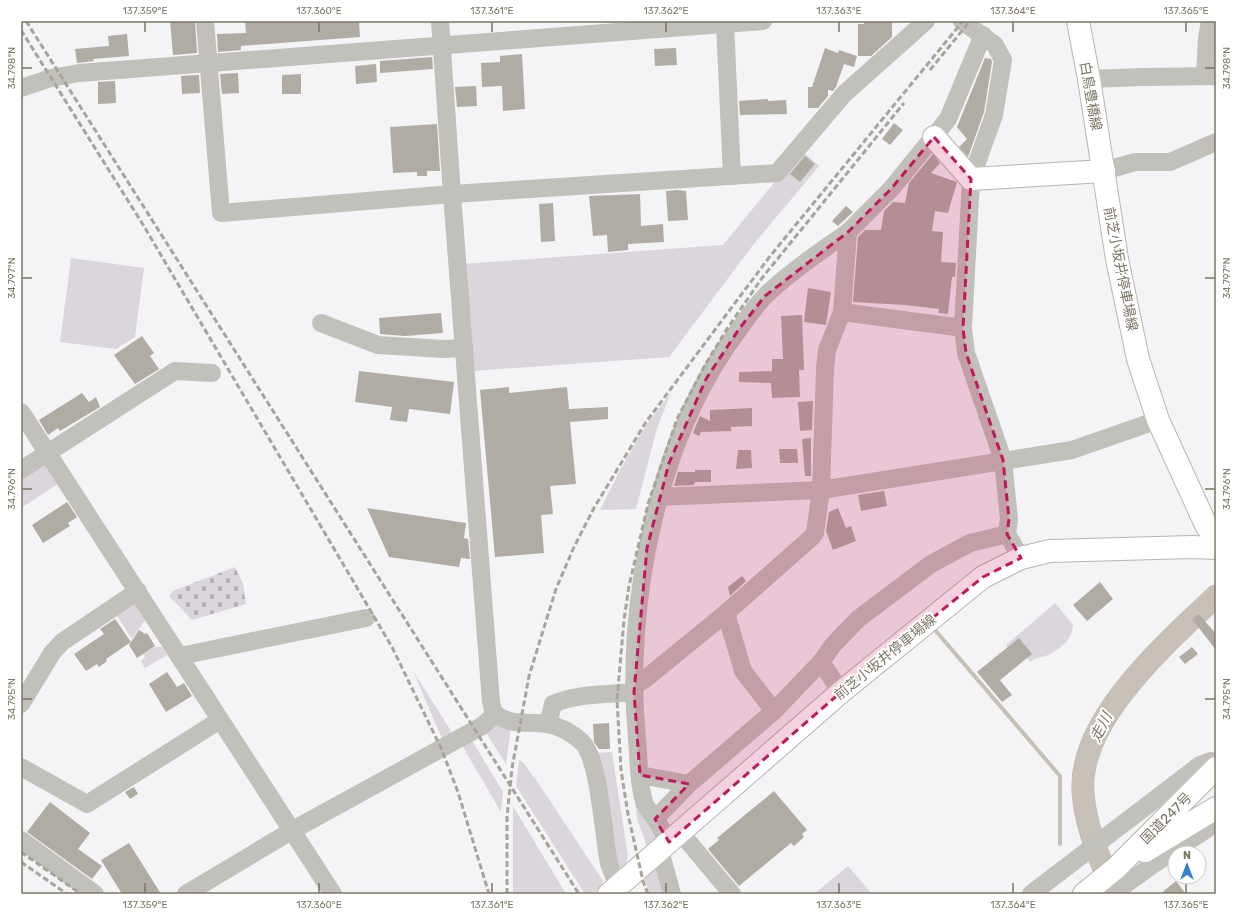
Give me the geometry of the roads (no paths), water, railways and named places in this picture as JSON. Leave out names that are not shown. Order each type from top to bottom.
[{"type":"main road","name":"白鳥豊橋線","points":[[1078,21],[1104,171]]},
{"type":"main road","points":[[934,137],[971,179],[1104,171]]},
{"type":"main road","name":"前芝小坂井停車場線","points":[[1104,171],[1120,275],[1138,359],[1158,420],[1206,525],[1216,539]]},
{"type":"main road","name":"前芝小坂井停車場線","points":[[613,890],[841,692],[983,577],[1021,558],[1050,552],[1192,547],[1216,548]]},
{"type":"main road","name":"国道247号","points":[[1084,894],[1116,868],[1216,768]]},
{"type":"main road","name":"国道247号","points":[[1116,868],[1216,808]]},
{"type":"street","points":[[205,21],[221,213],[452,194],[776,173],[844,94],[926,21]]},
{"type":"street","points":[[440,21],[443,44],[452,194],[490,698],[495,714]]},
{"type":"street","points":[[21,88],[51,78],[79,73],[443,44],[613,26],[698,23],[725,24],[763,21]]},
{"type":"street","points":[[962,21],[995,45],[1003,60],[994,115],[971,179],[962,328],[966,353],[1004,460],[1009,519],[1007,534],[1021,558]]},
{"type":"street","points":[[1089,79],[1211,76],[1207,38],[1210,21]]},
{"type":"street","points":[[725,24],[732,176]]},
{"type":"street","points":[[732,894],[670,841],[644,801],[640,775],[634,688],[640,602],[647,548],[659,497],[669,463],[684,423],[706,379],[738,329],[765,296],[799,268],[848,232],[890,189],[934,137],[948,119],[983,35]]},
{"type":"street","points":[[1104,171],[1136,162],[1170,162],[1216,142]]},
{"type":"street","points":[[548,724],[553,704],[560,700],[634,688],[726,613],[812,537],[815,532],[821,490],[827,350],[842,312],[848,232]]},
{"type":"street","points":[[842,312],[962,328]]},
{"type":"street","points":[[320,323],[378,345],[444,349],[464,348]]},
{"type":"street","points":[[21,470],[175,371],[212,373]]},
{"type":"street","points":[[21,412],[333,894]]},
{"type":"street","points":[[659,497],[821,490],[1072,450],[1158,420]]},
{"type":"street","points":[[655,819],[689,784],[774,711],[821,662],[833,645],[858,619],[931,564],[970,544],[1007,534]]},
{"type":"street","points":[[21,704],[52,653],[62,642],[138,591]]},
{"type":"street","points":[[726,613],[743,671],[774,711]]},
{"type":"street","points":[[180,656],[366,618]]},
{"type":"street","points":[[821,662],[841,692]]},
{"type":"street","points":[[495,714],[519,722],[548,724],[570,734],[583,743],[588,751],[597,787],[613,890]]},
{"type":"street","points":[[186,894],[293,830],[482,726],[495,714]]},
{"type":"street","points":[[21,767],[87,804],[220,720]]},
{"type":"street","points":[[1031,894],[1204,762],[1216,763]]},
{"type":"street","points":[[640,775],[689,784]]},
{"type":"street","points":[[1112,894],[1216,823]]},
{"type":"street","points":[[21,840],[95,894]]},
{"type":"street","points":[[670,841],[672,894]]},
{"type":"waterway","name":"走川","points":[[1113,893],[1090,831],[1084,805],[1083,792],[1085,765],[1095,737],[1110,710],[1129,684],[1151,659],[1216,596]]},
{"type":"waterway","points":[[935,630],[1060,776],[1060,844]]},
{"type":"railway","points":[[26,21],[579,894]]},
{"type":"railway","points":[[507,894],[507,817],[512,768],[529,676],[556,589],[574,547],[594,508],[646,422],[771,255],[963,21]]},
{"type":"railway","points":[[930,70],[970,21]]},
{"type":"railway","points":[[21,30],[142,223],[392,647],[441,748],[458,792],[489,894]]},
{"type":"railway","points":[[648,894],[643,881],[628,814],[621,770],[617,700],[624,620],[629,586],[648,504],[677,419],[705,365],[727,329],[762,278],[904,103]]},
{"type":"railway","points":[[21,852],[81,894]]},
{"type":"railway","points":[[21,862],[67,894]]}]
